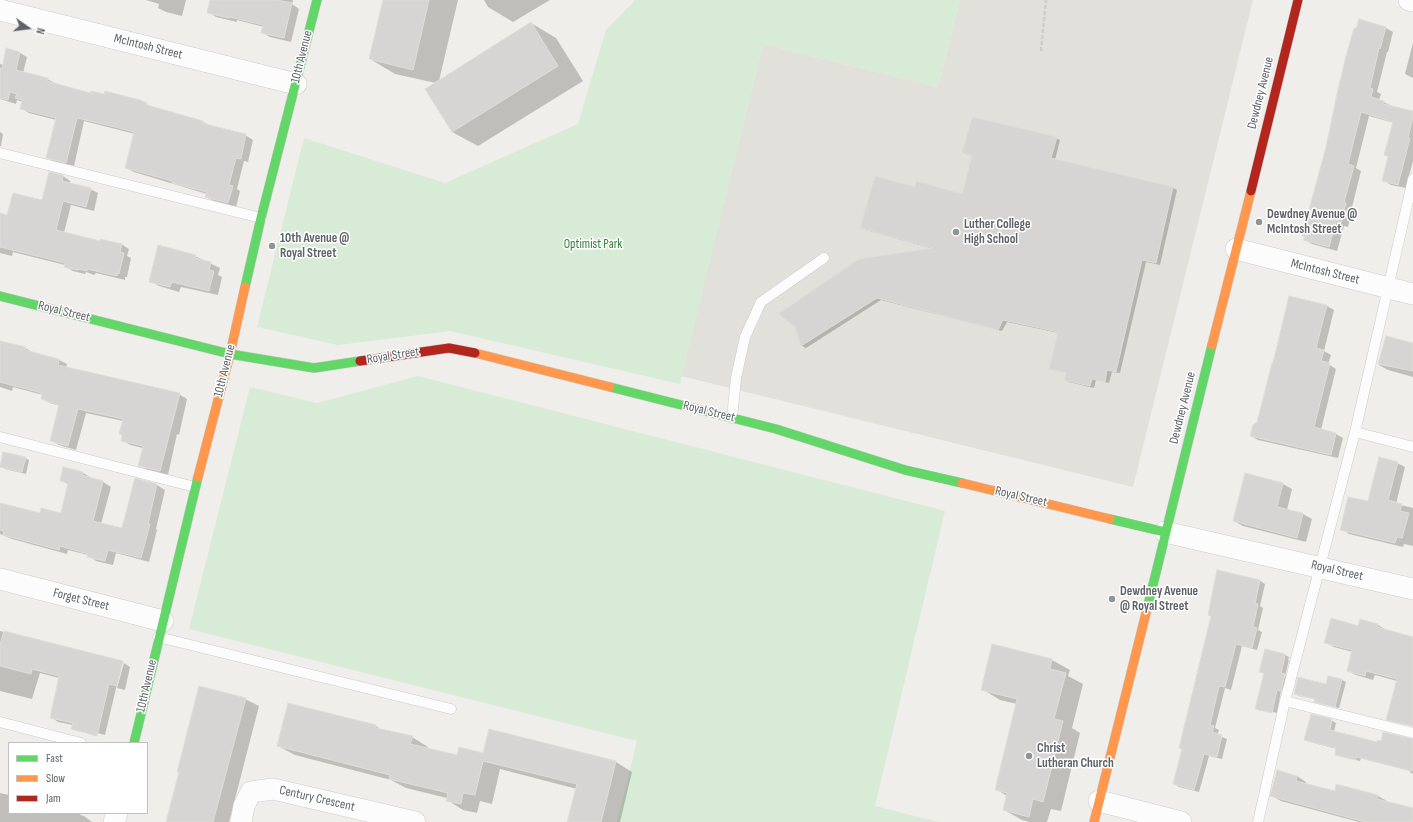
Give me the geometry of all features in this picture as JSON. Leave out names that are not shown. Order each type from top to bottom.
[{"type":"street","name":"10th Avenue","points":[[134,742],[195,487],[230,354],[261,218],[317,0]]},
{"type":"street","name":"Dewdney Avenue","points":[[1094,822],[1298,0]]},
{"type":"street","points":[[1409,0],[1413,1]]},
{"type":"street","name":"McIntosh Street","points":[[0,10],[296,84]]},
{"type":"street","name":"McIntosh Street","points":[[1236,249],[1413,294]]},
{"type":"street","name":"Royal Street","points":[[0,296],[230,354],[314,368],[449,348],[489,356],[776,429],[905,470],[1413,589]]},
{"type":"street","name":"Forget Street","points":[[0,578],[161,629]]},
{"type":"street","name":"Century Crescent","points":[[241,822],[244,806],[251,792],[273,789],[415,822]]},
{"type":"street","points":[[1099,801],[1181,822]]},
{"type":"lane","points":[[0,153],[261,218]]},
{"type":"lane","points":[[1258,822],[1285,701],[1355,432],[1413,179]]},
{"type":"lane","points":[[732,418],[736,378],[745,337],[761,302],[824,258]]},
{"type":"lane","points":[[1355,432],[1413,447]]},
{"type":"lane","points":[[0,438],[195,487]]},
{"type":"lane","points":[[161,629],[451,709]]},
{"type":"lane","points":[[1285,701],[1413,733]]},
{"type":"lane","points":[[0,722],[77,742]]},
{"type":"path","points":[[1041,51],[1046,0]]},
{"type":"shaded area","name":"Luther College High School","points":[[960,0],[1253,0],[1133,487],[681,376],[763,44],[938,87]]},
{"type":"green space","name":"Optimist Park","points":[[635,0],[960,0],[938,87],[763,44],[680,384],[450,331],[338,345],[257,327],[304,138],[445,183],[578,124],[606,30]]},
{"type":"green space","points":[[418,376],[945,511],[875,806],[938,822],[617,822],[637,741],[189,629],[250,387],[317,403]]},
{"type":"building","points":[[210,0],[277,0],[292,3],[284,38],[261,33],[263,25],[207,13]]},
{"type":"building","points":[[383,0],[429,0],[413,70],[369,59]]},
{"type":"building","points":[[1359,19],[1386,27],[1380,49],[1379,48],[1370,88],[1373,89],[1371,97],[1384,101],[1383,104],[1413,111],[1413,117],[1408,138],[1410,138],[1398,185],[1382,181],[1388,156],[1384,155],[1393,122],[1361,112],[1348,164],[1354,166],[1344,202],[1346,203],[1341,223],[1336,222],[1329,247],[1303,240],[1305,237],[1302,236],[1326,147],[1346,56],[1354,28],[1356,29]]},
{"type":"building","points":[[531,22],[558,66],[452,132],[425,89]]},
{"type":"building","points":[[6,48],[20,52],[16,70],[48,78],[47,81],[90,93],[91,91],[104,94],[105,91],[140,100],[147,103],[147,105],[203,121],[202,123],[246,134],[241,159],[236,158],[229,185],[233,186],[228,203],[205,197],[207,192],[125,168],[134,132],[103,124],[77,118],[66,163],[46,158],[56,118],[20,109],[22,100],[15,98],[17,94],[10,92],[8,100],[0,98],[0,68],[2,69]]},
{"type":"building","name":"Luther College High School","points":[[972,117],[1057,137],[1051,158],[1173,187],[1156,263],[1142,260],[1116,372],[1107,370],[1105,382],[1092,379],[1090,386],[1064,380],[1066,373],[1049,369],[1058,332],[1003,320],[998,330],[877,298],[801,346],[795,327],[778,314],[859,259],[933,248],[860,228],[875,176],[915,187],[916,181],[962,194],[972,155],[962,153]]},
{"type":"building","points":[[49,172],[63,175],[62,181],[91,188],[86,207],[63,201],[56,230],[100,241],[100,239],[122,244],[120,252],[124,253],[119,274],[118,273],[117,276],[87,269],[87,271],[64,267],[65,263],[0,247],[0,213],[7,215],[13,193],[42,200]]},
{"type":"building","points":[[158,245],[196,255],[195,258],[211,262],[209,270],[214,271],[209,291],[172,282],[170,287],[149,282]]},
{"type":"building","points":[[1289,296],[1327,305],[1316,348],[1324,350],[1321,361],[1330,363],[1314,427],[1336,433],[1331,455],[1250,436],[1253,425],[1257,422]]},
{"type":"building","points":[[1386,336],[1413,343],[1413,371],[1378,364]]},
{"type":"building","points":[[0,341],[26,347],[25,350],[59,359],[58,365],[180,393],[160,471],[138,466],[143,446],[121,441],[122,435],[119,434],[123,419],[78,409],[68,446],[50,441],[59,405],[41,399],[42,394],[38,392],[0,382]]},
{"type":"building","points":[[3,452],[26,457],[22,472],[0,467]]},
{"type":"building","points":[[1379,457],[1398,462],[1388,500],[1402,504],[1400,511],[1409,513],[1402,538],[1397,537],[1395,543],[1340,530],[1348,497],[1368,501]]},
{"type":"building","points":[[63,467],[83,472],[82,475],[103,481],[93,521],[122,528],[135,478],[157,484],[148,524],[150,524],[141,558],[108,550],[105,561],[87,557],[88,554],[60,546],[59,550],[3,535],[4,531],[0,530],[0,503],[40,513],[41,508],[61,513],[68,483],[60,481]]},
{"type":"building","points":[[1245,473],[1283,483],[1277,507],[1303,513],[1297,538],[1233,521]]},
{"type":"building","points":[[1217,570],[1260,580],[1255,603],[1258,604],[1253,627],[1257,628],[1252,648],[1236,644],[1225,687],[1219,686],[1210,725],[1214,726],[1212,732],[1222,735],[1217,757],[1204,754],[1194,790],[1173,784],[1182,749],[1179,748],[1211,616],[1208,615]]},
{"type":"building","points":[[1331,618],[1358,626],[1360,619],[1378,624],[1377,627],[1413,637],[1413,726],[1386,720],[1397,679],[1366,671],[1365,676],[1347,671],[1352,650],[1324,643]]},
{"type":"building","points":[[4,631],[123,661],[117,686],[109,684],[97,736],[71,729],[73,723],[50,718],[59,676],[32,669],[31,674],[0,666],[0,645]]},
{"type":"building","name":"Christ Lutheran Church","points":[[992,644],[1052,659],[1050,669],[1066,673],[1054,719],[1063,721],[1043,802],[1033,799],[1029,817],[1003,810],[1007,793],[995,790],[1017,699],[981,690]]},
{"type":"building","points":[[1265,649],[1285,654],[1281,673],[1285,674],[1281,691],[1277,690],[1272,713],[1255,709],[1264,673],[1259,672]]},
{"type":"building","points":[[1328,676],[1342,679],[1335,707],[1314,702],[1315,699],[1294,694],[1298,677],[1326,684]]},
{"type":"building","points":[[199,686],[246,698],[213,822],[166,822],[179,772],[177,772]]},
{"type":"building","points":[[288,703],[376,725],[376,728],[413,736],[410,744],[457,755],[459,747],[483,753],[489,729],[616,761],[601,822],[567,822],[577,784],[483,761],[475,795],[463,793],[461,804],[446,801],[448,793],[389,779],[390,775],[277,746]]},
{"type":"building","points":[[1311,714],[1332,719],[1330,730],[1377,742],[1377,740],[1381,741],[1383,732],[1413,739],[1413,771],[1356,757],[1356,760],[1335,755],[1336,748],[1304,740]]},
{"type":"building","points":[[1277,770],[1297,776],[1296,781],[1335,791],[1336,784],[1378,795],[1377,799],[1413,808],[1413,822],[1365,822],[1270,796]]},
{"type":"traffic: fast","points":[[245,287],[261,218],[317,0]]},
{"type":"traffic: fast","points":[[0,296],[230,354],[314,368],[360,361]]},
{"type":"traffic: fast","points":[[1148,605],[1212,345]]},
{"type":"traffic: fast","points":[[610,387],[776,429],[905,470],[962,483]]},
{"type":"traffic: fast","points":[[134,742],[198,477]]},
{"type":"traffic: fast","points":[[1110,519],[1165,532]]},
{"type":"traffic: slow","points":[[1212,345],[1251,191]]},
{"type":"traffic: slow","points":[[198,477],[230,354],[245,287]]},
{"type":"traffic: slow","points":[[475,353],[610,387]]},
{"type":"traffic: slow","points":[[962,483],[1110,519]]},
{"type":"traffic: slow","points":[[1094,822],[1148,605]]},
{"type":"traffic: jam","points":[[1251,191],[1298,0]]},
{"type":"traffic: jam","points":[[360,361],[449,348],[475,353]]},
{"type":"place","name":"Dewdney Avenue @ McIntosh Street","points":[[1259,222]]},
{"type":"place","name":"Luther College High School","points":[[956,232]]},
{"type":"place","name":"10th Avenue @ Royal Street","points":[[272,246]]},
{"type":"place","name":"Dewdney Avenue @ Royal Street","points":[[1112,599]]},
{"type":"place","name":"Christ Lutheran Church","points":[[1029,756]]}]
